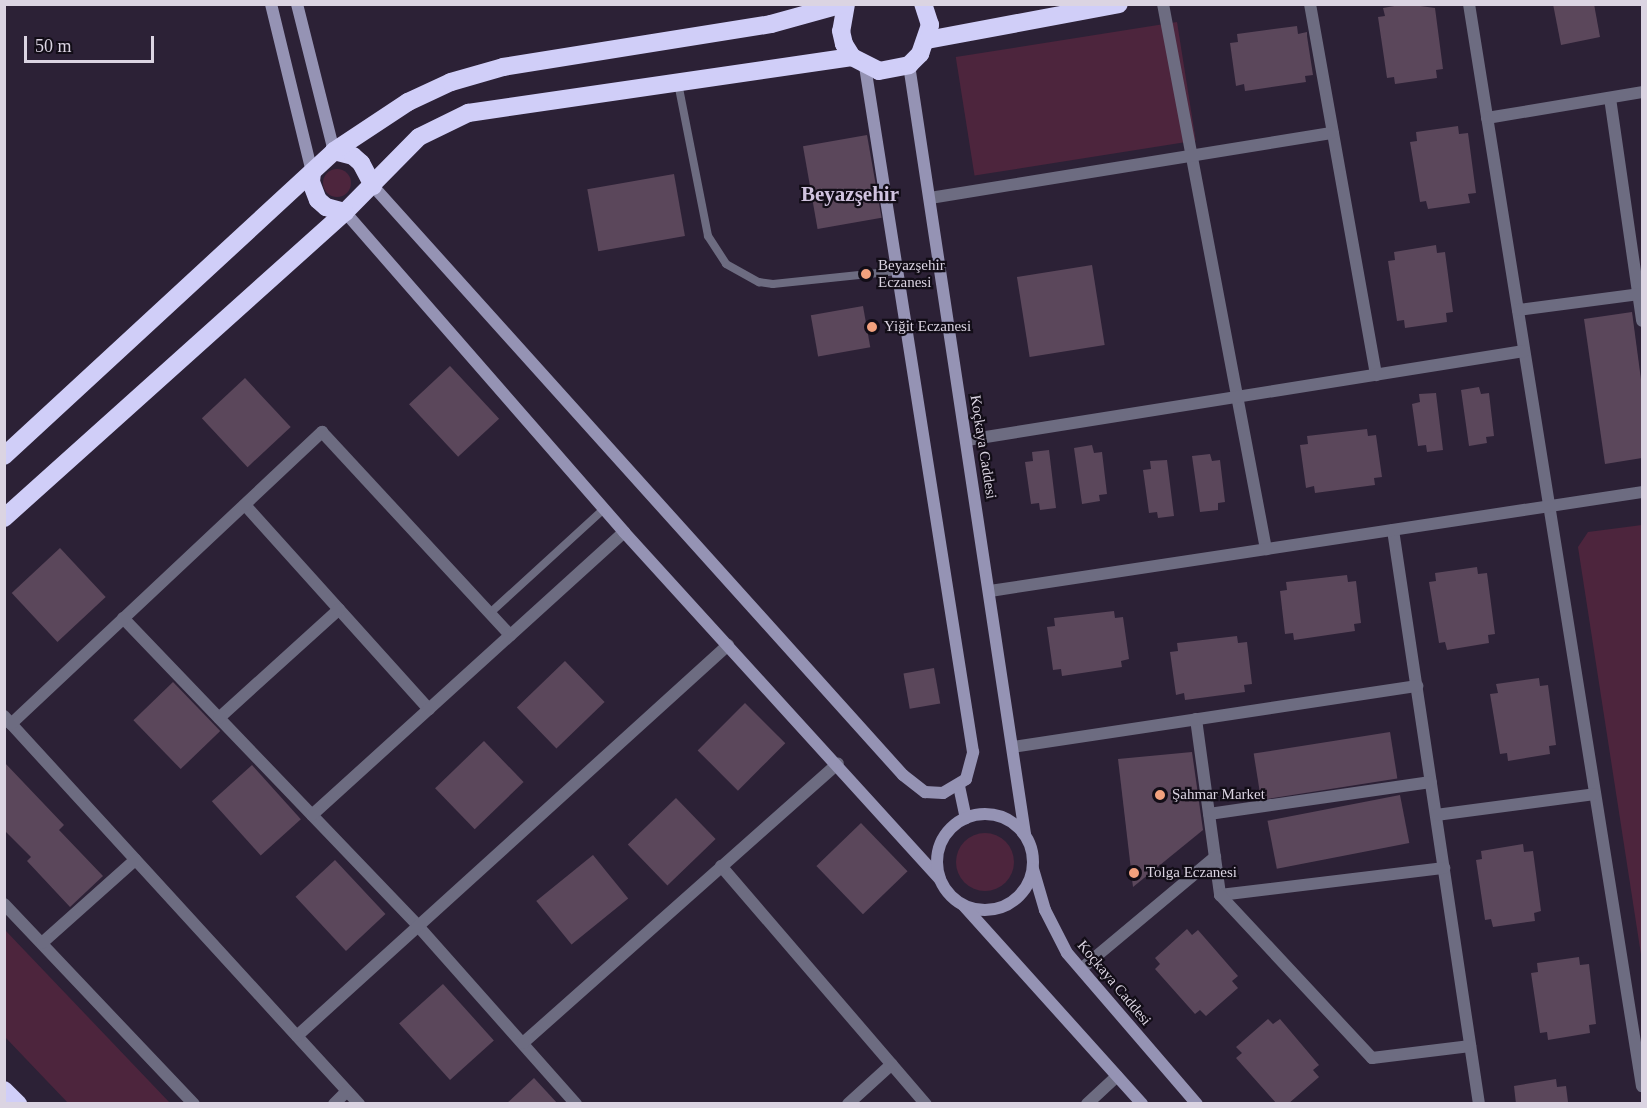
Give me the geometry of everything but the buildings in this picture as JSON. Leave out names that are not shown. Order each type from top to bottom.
[{"type":"highway","points":[[4,456],[334,151],[408,102],[475,74],[531,61],[771,24],[845,4],[841,31],[859,62]]},
{"type":"highway","points":[[4,518],[345,212],[419,137],[468,113],[678,82],[859,62],[895,70],[909,64],[927,40],[930,25],[923,4]]},
{"type":"highway","points":[[927,40],[1119,4]]},
{"type":"highway","points":[[334,151],[353,156],[361,163],[373,186]]},
{"type":"highway","points":[[312,172],[311,182],[318,200],[326,207],[345,212]]},
{"type":"highway","points":[[4,1090],[18,1104]]},
{"type":"main road","points":[[271,4],[312,172]]},
{"type":"main road","points":[[297,4],[334,151]]},
{"type":"main road","points":[[373,186],[903,775],[916,788],[934,794],[959,786],[971,771],[973,752],[897,271],[859,62]]},
{"type":"main road","name":"Koçkaya Caddesi","points":[[909,64],[1025,834]]},
{"type":"main road","points":[[345,212],[624,532],[838,763],[1142,1104]]},
{"type":"main road","points":[[959,786],[966,818]]},
{"type":"main road","points":[[940,879],[940,845],[953,826],[966,818],[996,815],[1025,834],[1033,867],[1025,889],[1008,904],[986,910],[963,905]]},
{"type":"main road","name":"Koçkaya Caddesi","points":[[1033,867],[1055,932],[1081,969],[1197,1104]]},
{"type":"street","points":[[1163,4],[1266,549]]},
{"type":"street","points":[[1310,4],[1376,375]]},
{"type":"street","points":[[1469,4],[1642,1086]]},
{"type":"street","points":[[1487,118],[1642,92]]},
{"type":"street","points":[[1610,98],[1642,321]]},
{"type":"street","points":[[930,198],[1333,133]]},
{"type":"street","points":[[1518,310],[1638,294]]},
{"type":"street","points":[[967,440],[1524,351]]},
{"type":"street","points":[[359,1104],[8,720],[123,618],[322,432],[510,635]]},
{"type":"street","points":[[990,591],[1642,492]]},
{"type":"street","points":[[245,505],[429,709]]},
{"type":"street","points":[[1393,530],[1479,1104]]},
{"type":"street","points":[[312,815],[624,532]]},
{"type":"street","points":[[219,718],[339,609]]},
{"type":"street","points":[[123,618],[418,926],[576,1104]]},
{"type":"street","points":[[297,1036],[728,645]]},
{"type":"street","points":[[1013,747],[1417,686]]},
{"type":"street","points":[[1196,719],[1220,895],[1372,1058],[1470,1046]]},
{"type":"street","points":[[523,1043],[838,763]]},
{"type":"street","points":[[1209,814],[1431,782]]},
{"type":"street","points":[[1436,815],[1596,794]]},
{"type":"street","points":[[1081,969],[1215,857]]},
{"type":"street","points":[[42,943],[135,860]]},
{"type":"street","points":[[721,867],[926,1104]]},
{"type":"street","points":[[1220,895],[1444,868]]},
{"type":"street","points":[[4,904],[194,1104]]},
{"type":"street","points":[[848,1104],[892,1064]]},
{"type":"street","points":[[1086,1104],[1117,1076]]},
{"type":"street","points":[[334,1104],[347,1091]]},
{"type":"lane","points":[[678,82],[708,236],[726,264],[759,282],[773,284],[897,271]]},
{"type":"lane","points":[[490,614],[604,509]]},
{"type":"shaded area","points":[[1177,22],[1196,141],[975,176],[956,57]]},
{"type":"shaded area","points":[[337,169],[347,173],[351,183],[347,193],[337,197],[327,193],[323,183],[327,173]]},
{"type":"shaded area","points":[[1642,525],[1642,961],[1578,547],[1588,532]]},
{"type":"shaded area","points":[[985,833],[996,835],[1009,846],[1014,862],[1012,873],[1001,886],[985,891],[974,889],[961,878],[956,862],[958,851],[969,838]]},
{"type":"shaded area","points":[[5,930],[170,1103],[68,1103],[5,1037]]},
{"type":"place","name":"Beyazşehir Eczanesi","points":[[866,274]]},
{"type":"place","name":"Yiğit Eczanesi","points":[[872,327]]},
{"type":"place","name":"Şahmar Market","points":[[1160,795]]},
{"type":"place","name":"Tolga Eczanesi","points":[[1134,873]]},
{"type":"district","name":"Beyazşehir","points":[[850,194]]}]
